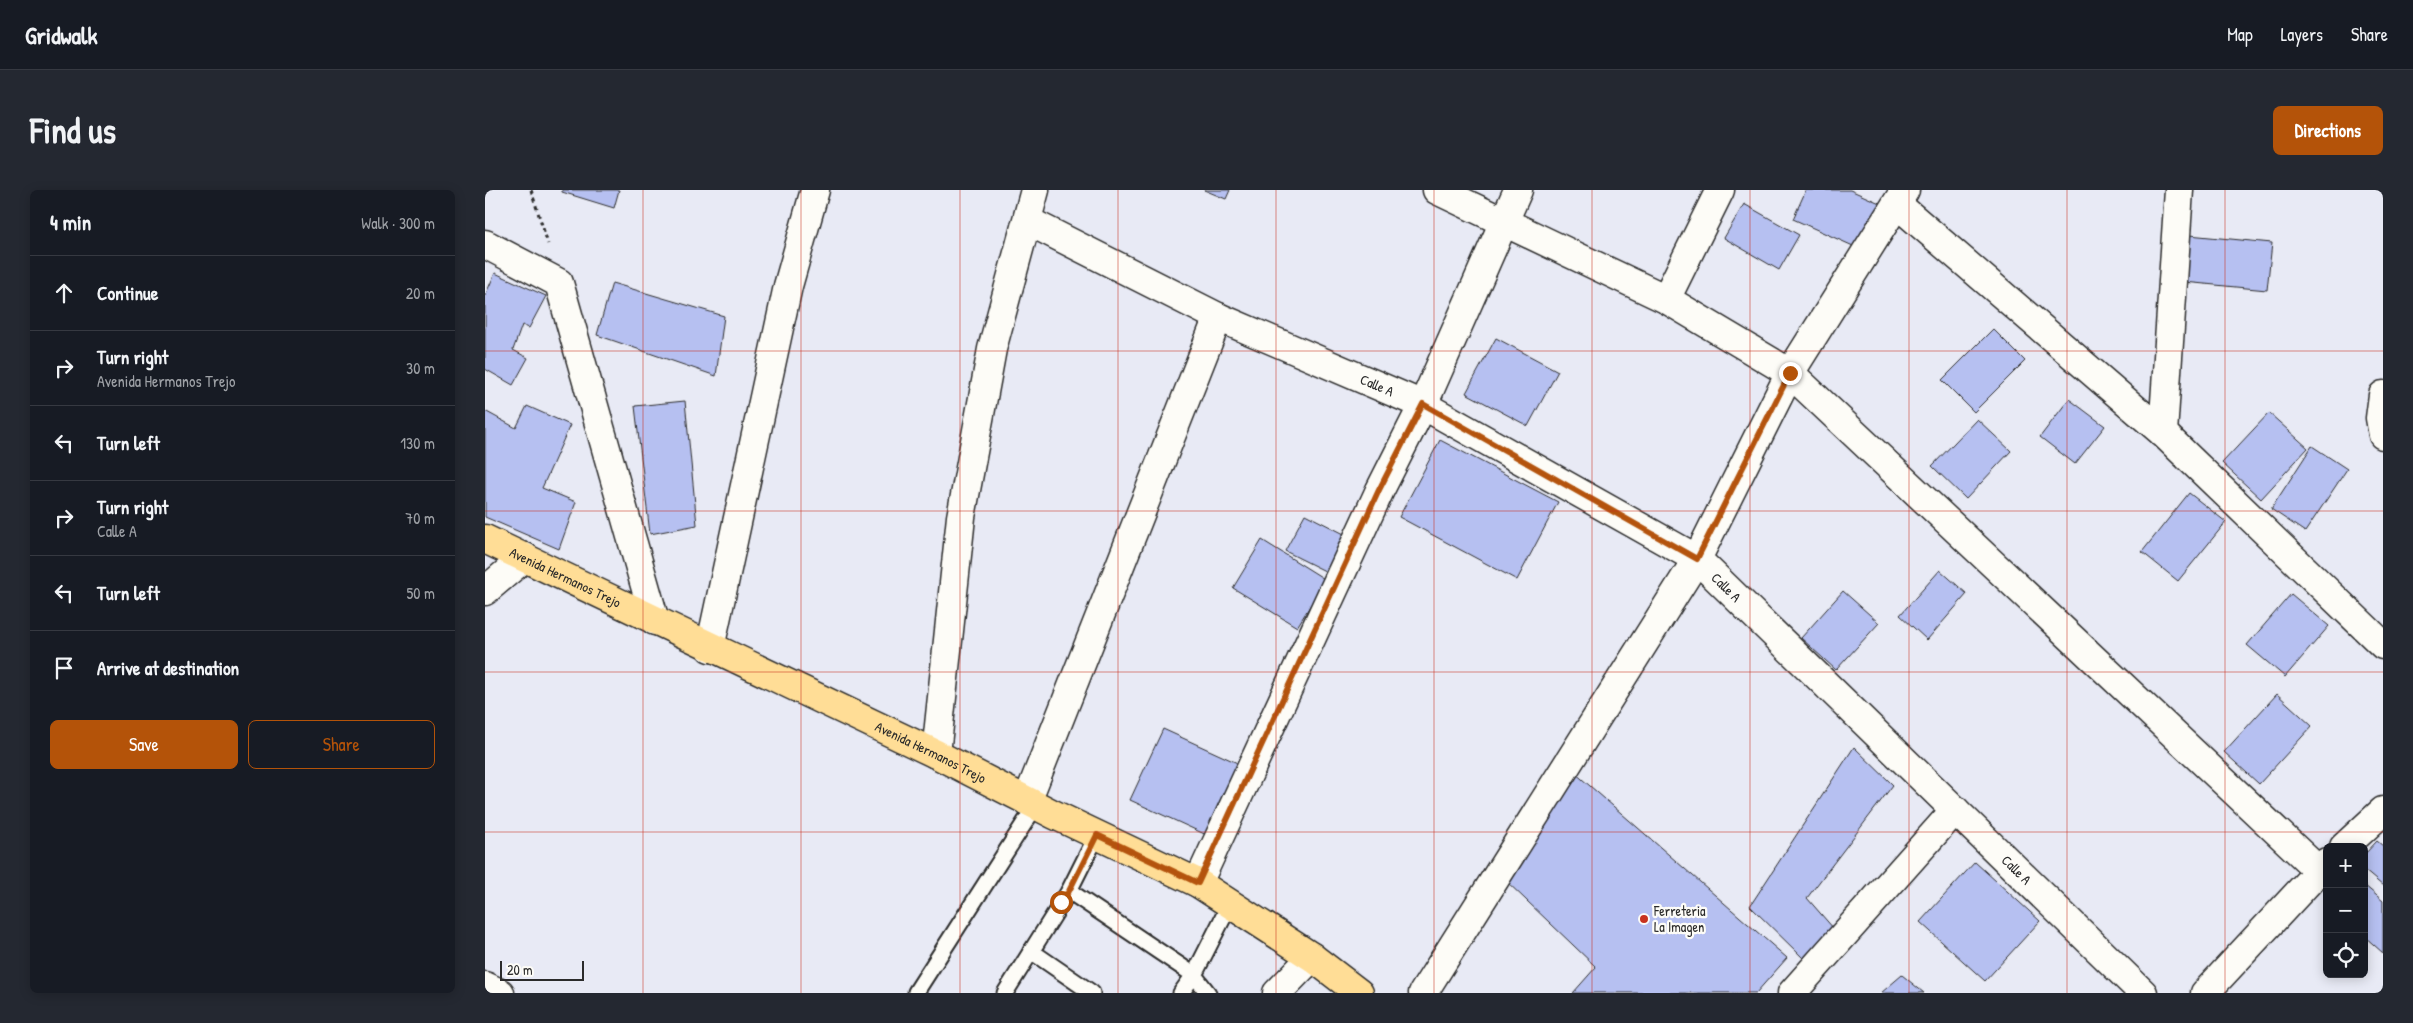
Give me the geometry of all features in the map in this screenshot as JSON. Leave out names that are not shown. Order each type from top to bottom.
[{"type":"main road","name":"Avenida Hermanos Trejo","points":[[485,539],[655,622],[936,754],[1032,803],[1198,883],[1312,957],[1359,993]]},
{"type":"street","points":[[710,648],[788,286],[815,190]]},
{"type":"street","points":[[936,754],[961,517],[992,349],[1029,221],[1035,190]]},
{"type":"street","points":[[1437,190],[1666,299],[1790,373],[2323,866],[2205,993]]},
{"type":"street","points":[[1198,883],[1379,490],[1423,404],[1518,190]]},
{"type":"street","points":[[1666,299],[1720,190]]},
{"type":"street","points":[[2163,433],[2179,190]]},
{"type":"street","points":[[1423,993],[1697,559],[1790,373],[1901,197],[2163,433],[2383,645]]},
{"type":"street","name":"Calle A","points":[[1029,221],[1218,317],[1423,404],[1697,559],[2143,993]]},
{"type":"street","points":[[485,244],[559,283],[655,622]]},
{"type":"street","points":[[1032,803],[1218,317]]},
{"type":"street","points":[[2383,395],[2380,418],[2383,435]]},
{"type":"street","points":[[485,591],[525,557]]},
{"type":"street","points":[[1792,993],[1955,810]]},
{"type":"street","points":[[2348,843],[2383,811]]},
{"type":"street","points":[[1277,993],[1312,957]]},
{"type":"street","points":[[485,986],[500,993]]},
{"type":"lane","points":[[916,992],[1032,803]]},
{"type":"lane","points":[[1005,993],[1069,891],[1097,835]]},
{"type":"lane","points":[[1069,891],[1194,975],[1208,993]]},
{"type":"lane","points":[[1181,993],[1194,975],[1229,904]]},
{"type":"lane","points":[[1031,951],[1092,993]]},
{"type":"path","points":[[531,190],[559,283]]},
{"type":"building","points":[[562,190],[619,190],[614,208],[562,192]]},
{"type":"building","points":[[1204,190],[1230,190],[1226,199]]},
{"type":"building","points":[[1806,190],[1850,190],[1882,204],[1862,250],[1793,219]]},
{"type":"building","points":[[1744,204],[1799,235],[1779,270],[1724,238]]},
{"type":"building","points":[[2189,235],[2272,243],[2267,290],[2184,282]]},
{"type":"building","points":[[495,273],[546,296],[529,328],[522,325],[513,350],[528,358],[513,385],[485,369],[485,296]]},
{"type":"building","points":[[612,283],[724,316],[716,376],[597,335]]},
{"type":"building","points":[[1993,329],[2025,361],[1974,412],[1942,380]]},
{"type":"building","points":[[1496,338],[1558,371],[1528,426],[1466,393]]},
{"type":"building","points":[[2069,399],[2105,426],[2075,464],[2040,437]]},
{"type":"building","points":[[685,401],[697,525],[650,534],[635,406]]},
{"type":"building","points":[[527,406],[570,425],[542,488],[576,502],[559,549],[485,517],[485,411],[516,428]]},
{"type":"building","points":[[2269,413],[2308,448],[2261,499],[2222,463]]},
{"type":"building","points":[[1977,419],[2011,451],[1966,499],[1932,466]]},
{"type":"building","points":[[1440,440],[1558,502],[1517,580],[1399,517]]},
{"type":"building","points":[[2312,446],[2347,469],[2305,532],[2271,509]]},
{"type":"building","points":[[2189,493],[2226,522],[2178,581],[2142,552]]},
{"type":"building","points":[[1305,514],[1350,537],[1331,574],[1285,551]]},
{"type":"building","points":[[1262,540],[1326,580],[1297,627],[1233,588]]},
{"type":"building","points":[[1940,570],[1967,594],[1927,640],[1900,615]]},
{"type":"building","points":[[1843,591],[1879,623],[1836,670],[1801,638]]},
{"type":"building","points":[[2291,594],[2329,626],[2285,677],[2247,645]]},
{"type":"building","points":[[2277,694],[2312,726],[2259,784],[2224,752]]},
{"type":"building","points":[[1163,729],[1244,766],[1211,837],[1130,800]]},
{"type":"building","points":[[1854,747],[1893,785],[1807,898],[1834,929],[1804,959],[1750,906]]},
{"type":"building","name":"Ferreteria La Imagen","points":[[1574,772],[1787,958],[1756,993],[1573,993],[1596,967],[1504,879]]},
{"type":"building","points":[[2377,841],[2383,846],[2383,886],[2368,873],[2368,851]]},
{"type":"building","points":[[1975,862],[2040,921],[1985,981],[1920,922]]},
{"type":"building","points":[[2368,888],[2383,901],[2383,953],[2368,940]]},
{"type":"building","points":[[1902,975],[1924,993],[1881,993]]},
{"type":"place","name":"Ferreteria La Imagen","points":[[1644,919]]},
{"type":"route","points":[[1061,902],[1069,891],[1097,835],[1198,883],[1379,490],[1423,404],[1697,559],[1790,373]]}]
